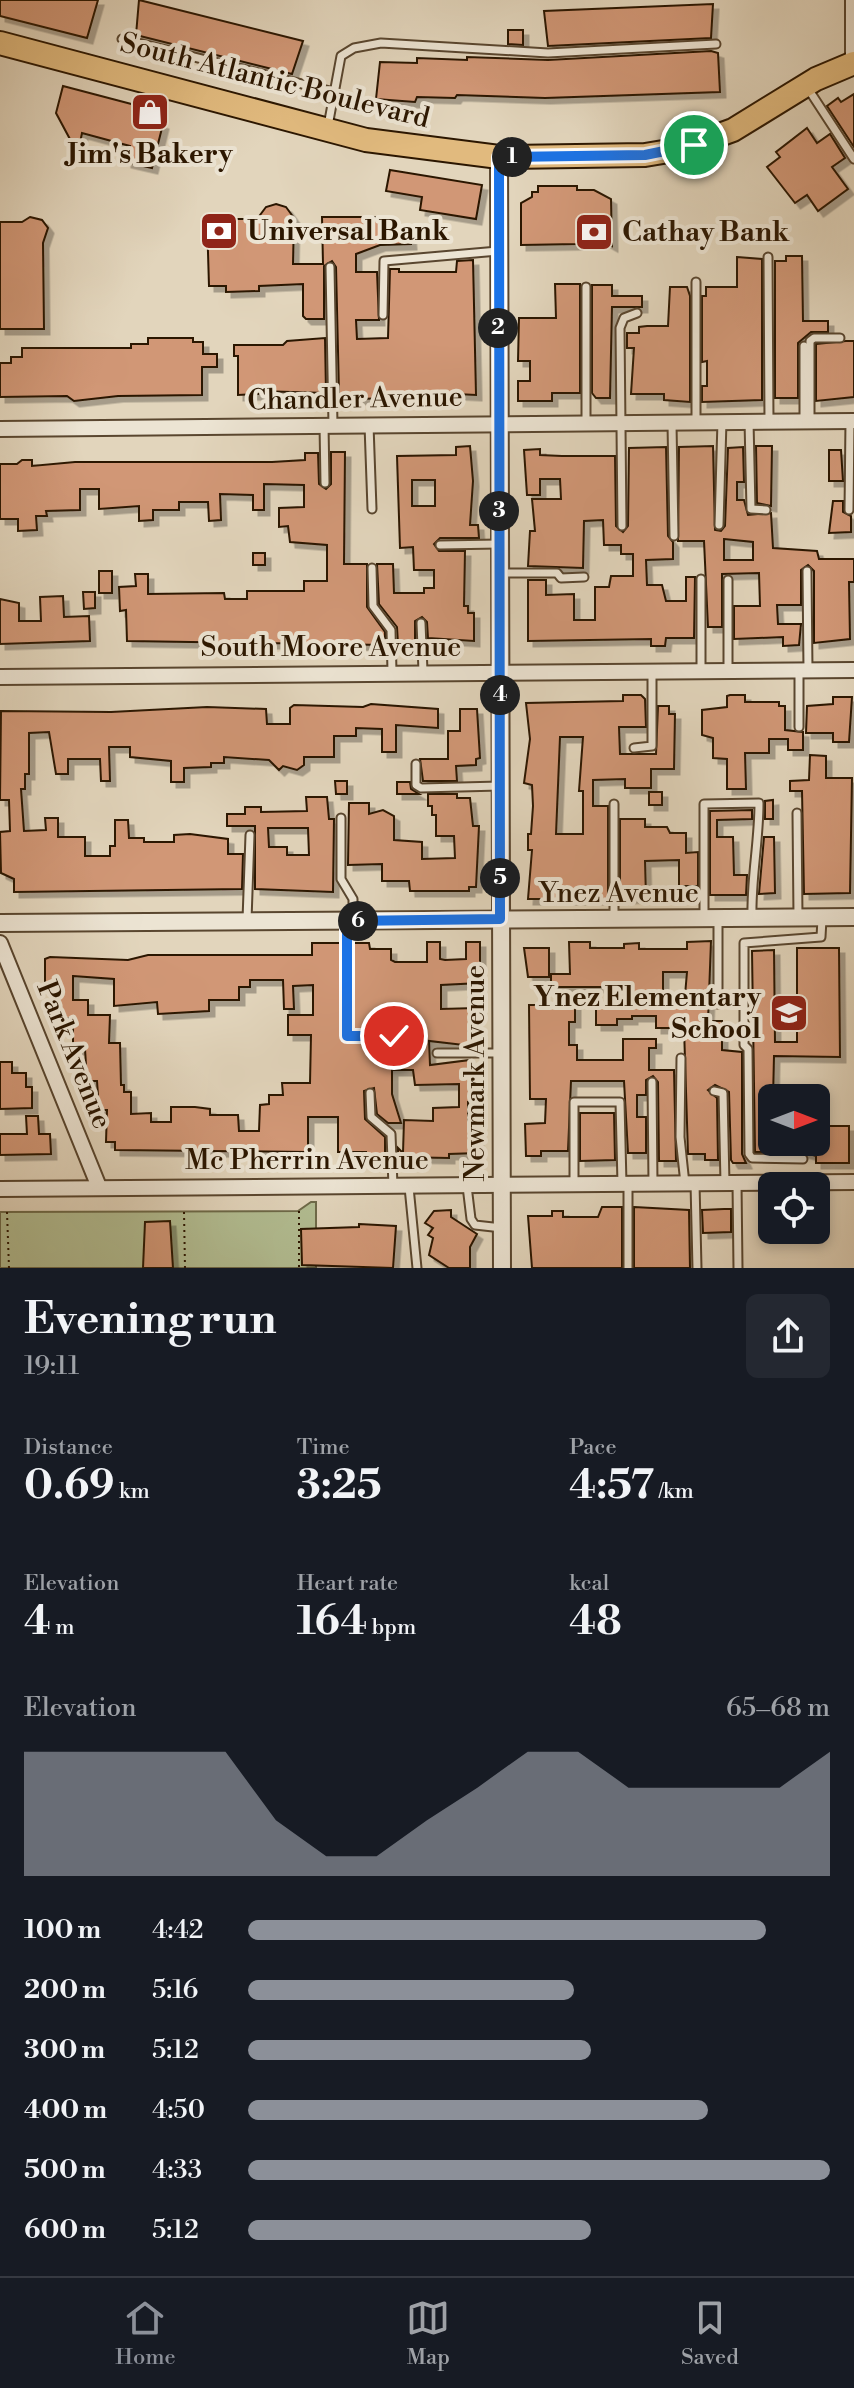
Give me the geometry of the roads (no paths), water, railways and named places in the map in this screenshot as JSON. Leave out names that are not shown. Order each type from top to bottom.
[{"type":"main road","name":"South Atlantic Boulevard","points":[[0,43],[366,140],[499,157],[645,155],[681,149],[733,130],[806,85],[854,64]]},
{"type":"street","points":[[853,0],[854,64]]},
{"type":"street","name":"Newmark Avenue","points":[[499,157],[502,1268]]},
{"type":"street","name":"Chandler Avenue","points":[[0,429],[852,421]]},
{"type":"street","name":"South Moore Avenue","points":[[0,677],[423,671],[854,670]]},
{"type":"street","name":"Ynez Avenue","points":[[0,923],[854,917]]},
{"type":"street","name":"Park Avenue","points":[[0,943],[99,1187]]},
{"type":"street","name":"Mc Pherrin Avenue","points":[[0,1189],[854,1182]]},
{"type":"lane","points":[[122,39],[334,92]]},
{"type":"lane","points":[[328,128],[341,56],[354,48],[381,43],[548,53],[716,44]]},
{"type":"lane","points":[[806,85],[854,159]]},
{"type":"lane","points":[[383,315],[384,261],[498,251]]},
{"type":"lane","points":[[768,257],[769,421]]},
{"type":"lane","points":[[325,483],[329,425],[330,267]]},
{"type":"lane","points":[[696,282],[696,422]]},
{"type":"lane","points":[[586,287],[586,422]]},
{"type":"lane","points":[[622,526],[620,328],[624,318],[637,313]]},
{"type":"lane","points":[[807,421],[810,341],[814,338],[840,338]]},
{"type":"lane","points":[[804,346],[807,421]]},
{"type":"lane","points":[[719,525],[722,421]]},
{"type":"lane","points":[[749,421],[751,509],[766,510]]},
{"type":"lane","points":[[849,510],[852,421]]},
{"type":"lane","points":[[672,422],[674,536]]},
{"type":"lane","points":[[369,425],[372,509]]},
{"type":"lane","points":[[440,545],[499,544]]},
{"type":"lane","points":[[372,568],[373,606],[391,630],[392,672]]},
{"type":"lane","points":[[799,727],[807,571]]},
{"type":"lane","points":[[499,573],[557,573],[561,578],[584,577]]},
{"type":"lane","points":[[701,579],[701,670]]},
{"type":"lane","points":[[728,580],[728,670]]},
{"type":"lane","points":[[421,623],[423,671]]},
{"type":"lane","points":[[634,748],[652,746],[652,670]]},
{"type":"lane","points":[[416,764],[416,785],[421,788],[500,786]]},
{"type":"lane","points":[[718,1004],[704,804],[759,803],[759,829],[751,875],[752,917]]},
{"type":"lane","points":[[614,804],[614,919]]},
{"type":"lane","points":[[797,813],[798,917]]},
{"type":"lane","points":[[341,818],[341,879],[353,899],[347,1036],[394,1036]]},
{"type":"lane","points":[[247,922],[250,835]]},
{"type":"lane","points":[[803,1159],[752,1158],[749,1154],[748,1049],[744,1045],[744,943],[821,937],[822,917]]},
{"type":"lane","points":[[437,1053],[501,1053]]},
{"type":"lane","points":[[681,1058],[680,1137],[690,1184],[697,1268]]},
{"type":"lane","points":[[652,1082],[653,1184]]},
{"type":"lane","points":[[714,1091],[723,1093],[738,1268]]},
{"type":"lane","points":[[370,1093],[371,1117],[391,1134],[393,1186]]},
{"type":"lane","points":[[574,1185],[574,1102],[620,1102],[628,1268]]},
{"type":"lane","points":[[409,1186],[417,1268]]},
{"type":"lane","points":[[467,1186],[471,1219],[475,1225],[502,1228]]},
{"type":"place","name":"Jim's Bakery","points":[[150,112]]},
{"type":"place","name":"Universal Bank","points":[[219,231]]},
{"type":"place","name":"Cathay Bank","points":[[594,232]]},
{"type":"place","name":"Ynez Elementary School","points":[[789,1013]]}]
